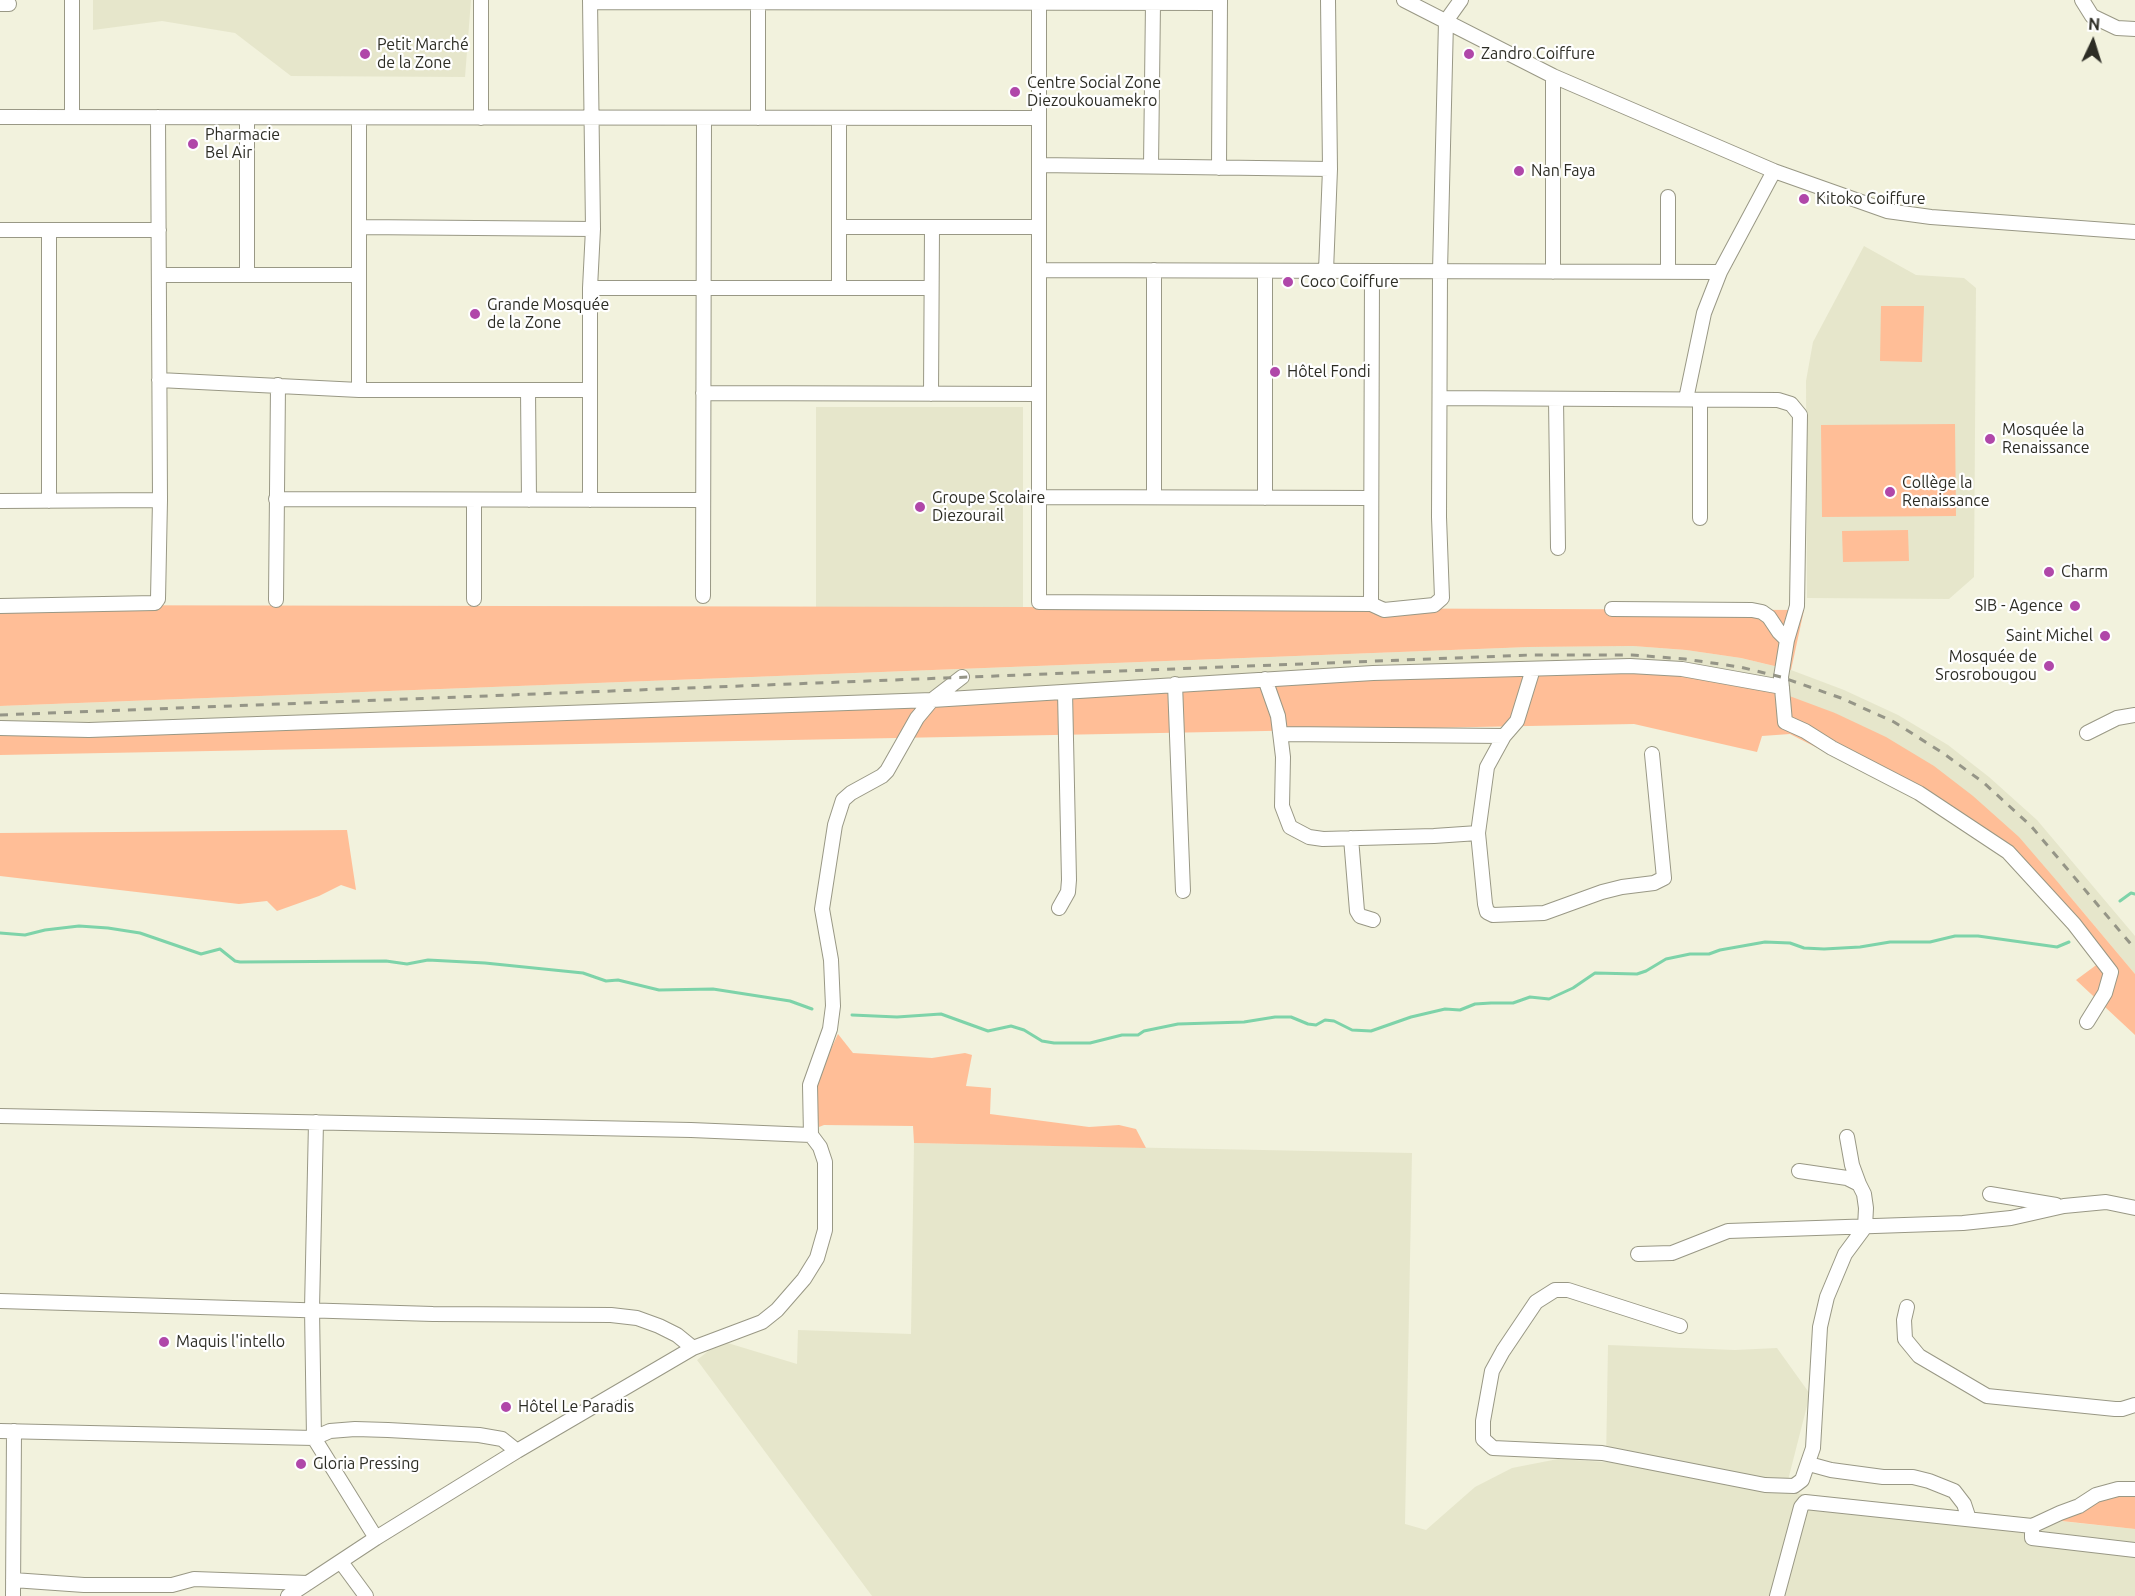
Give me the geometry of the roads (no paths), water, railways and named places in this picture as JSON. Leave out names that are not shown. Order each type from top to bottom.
[{"type":"street","points":[[72,0],[72,117]]},
{"type":"street","points":[[481,0],[481,118]]},
{"type":"street","points":[[1326,271],[1330,169],[1328,0]]},
{"type":"street","points":[[1404,0],[1553,76],[1774,171],[1887,211],[1931,217],[2135,232]]},
{"type":"street","points":[[1039,1],[1039,602],[1371,604],[1384,610],[1390,610],[1434,605],[1442,598],[1440,271],[1446,21],[1461,0]]},
{"type":"street","points":[[2082,0],[2092,16],[2117,28],[2135,29]]},
{"type":"street","points":[[590,500],[593,118],[590,1],[1220,2],[1219,168]]},
{"type":"street","points":[[758,1],[758,118]]},
{"type":"street","points":[[1151,166],[1153,3]]},
{"type":"street","points":[[1553,76],[1553,272]]},
{"type":"street","points":[[0,117],[1039,118]]},
{"type":"street","points":[[0,606],[157,602],[160,500],[159,117]]},
{"type":"street","points":[[247,118],[247,275]]},
{"type":"street","points":[[359,118],[359,390]]},
{"type":"street","points":[[703,596],[704,118]]},
{"type":"street","points":[[839,118],[839,288]]},
{"type":"street","points":[[1039,165],[1330,169]]},
{"type":"street","points":[[1700,518],[1693,399],[1704,313],[1720,272],[1774,171]]},
{"type":"street","points":[[1668,197],[1668,272]]},
{"type":"street","points":[[359,227],[593,229]]},
{"type":"street","points":[[839,227],[1039,227]]},
{"type":"street","points":[[931,394],[932,227]]},
{"type":"street","points":[[0,230],[159,230]]},
{"type":"street","points":[[49,230],[49,501]]},
{"type":"street","points":[[1039,270],[1720,272]]},
{"type":"street","points":[[1154,270],[1154,497]]},
{"type":"street","points":[[1265,271],[1265,498]]},
{"type":"street","points":[[1371,604],[1372,271]]},
{"type":"street","points":[[159,275],[359,275]]},
{"type":"street","points":[[590,288],[932,288]]},
{"type":"street","points":[[159,380],[359,390],[590,390]]},
{"type":"street","points":[[276,600],[278,385]]},
{"type":"street","points":[[528,390],[529,500]]},
{"type":"street","points":[[703,393],[1039,394]]},
{"type":"street","points":[[1440,399],[1778,400],[1791,404],[1800,415],[1797,606],[1787,640],[1781,677],[1785,722],[1919,793],[2008,852],[2045,890],[2111,972],[2105,993],[2087,1022]]},
{"type":"street","points":[[1556,399],[1558,548]]},
{"type":"street","points":[[1039,497],[1371,498]]},
{"type":"street","points":[[0,501],[160,500]]},
{"type":"street","points":[[276,500],[703,500]]},
{"type":"street","points":[[474,500],[474,599]]},
{"type":"street","points":[[1612,609],[1752,610],[1762,612],[1769,617],[1787,640]]},
{"type":"street","points":[[0,728],[124,729],[932,700],[1373,673],[1630,666],[1682,669],[1782,687]]},
{"type":"street","points":[[1533,669],[1517,721],[1504,736],[1487,767],[1478,832],[1487,912],[1493,915],[1544,913],[1602,892],[1653,883],[1664,878],[1652,754]]},
{"type":"street","points":[[288,1596],[376,1538],[517,1451],[693,1348],[762,1322],[789,1298],[817,1258],[825,1230],[825,1162],[820,1147],[811,1135],[810,1085],[830,1029],[833,1006],[831,960],[822,909],[835,825],[843,800],[887,771],[917,718],[932,700],[962,677]]},
{"type":"street","points":[[1265,679],[1278,716],[1283,757],[1282,806],[1290,827],[1309,837],[1323,839],[1425,837],[1478,832]]},
{"type":"street","points":[[1175,684],[1183,891]]},
{"type":"street","points":[[1059,908],[1068,891],[1069,880],[1065,692]]},
{"type":"street","points":[[2087,733],[2117,718],[2135,715]]},
{"type":"street","points":[[1281,734],[1504,736]]},
{"type":"street","points":[[1351,838],[1357,911],[1360,916],[1373,920]]},
{"type":"street","points":[[0,1116],[691,1130],[811,1135]]},
{"type":"street","points":[[316,1122],[312,1309],[314,1438],[376,1538]]},
{"type":"street","points":[[1680,1326],[1569,1290],[1555,1290],[1536,1302],[1492,1371],[1483,1421],[1483,1439],[1492,1448],[1602,1453],[1766,1485],[1794,1486],[1802,1480],[1813,1448],[1820,1327],[1827,1297],[1845,1254],[1864,1227],[1866,1208],[1864,1194],[1852,1165],[1847,1137]]},
{"type":"street","points":[[1799,1172],[1847,1178],[1859,1184]]},
{"type":"street","points":[[1990,1194],[2064,1206]]},
{"type":"street","points":[[1638,1254],[1672,1253],[1728,1231],[1963,1223],[2011,1218],[2064,1206],[2106,1203],[2135,1208]]},
{"type":"street","points":[[0,1301],[434,1314],[611,1315],[636,1318],[659,1326],[677,1335],[693,1348]]},
{"type":"street","points":[[1907,1307],[1904,1320],[1905,1339],[1919,1356],[1987,1396],[2115,1409],[2135,1405]]},
{"type":"street","points":[[13,1596],[13,1580],[6,1551],[7,1431],[314,1438],[330,1431],[355,1429],[479,1435],[502,1439],[517,1451]]},
{"type":"street","points":[[1809,1464],[1840,1471],[1883,1477],[1913,1477],[1929,1481],[1954,1491],[1964,1504],[1969,1519]]},
{"type":"street","points":[[1777,1596],[1804,1502],[2032,1526],[2079,1506],[2096,1495],[2118,1489],[2135,1489]]},
{"type":"street","points":[[2032,1526],[2032,1539],[2135,1550]]},
{"type":"street","points":[[341,1562],[366,1596]]},
{"type":"street","points":[[13,1580],[84,1590],[172,1585],[194,1579],[308,1583]]},
{"type":"waterway","points":[[2120,901],[2131,893],[2135,894]]},
{"type":"waterway","points":[[0,933],[25,935],[79,926],[108,928],[140,933],[201,954],[220,949],[235,961],[240,962],[386,961],[407,964],[428,960],[485,963],[583,973],[606,981],[618,980],[659,990],[713,989],[790,1001],[812,1009]]},
{"type":"waterway","points":[[852,1015],[897,1017],[941,1014],[988,1031],[1011,1026],[1024,1030],[1042,1041],[1054,1043],[1090,1043],[1122,1035],[1138,1035],[1144,1031],[1178,1024],[1244,1022],[1275,1017],[1291,1017],[1316,1025],[1325,1020],[1334,1021],[1352,1030],[1371,1031],[1411,1017],[1445,1009],[1460,1010],[1475,1004],[1513,1003],[1530,997],[1549,999],[1573,988],[1595,973],[1637,974],[1666,959],[1690,954],[1709,954],[1765,942],[1790,943],[1804,948],[1824,949],[1860,947],[1890,942],[1930,942],[1955,936],[1978,936],[2057,947],[2069,942]]},
{"type":"railway","points":[[0,715],[1530,655],[1632,655],[1685,659],[1740,667],[1781,677],[1841,698],[1894,722],[1943,753],[1984,783],[2031,826],[2135,949]]},
{"type":"place","name":"Petit Marché de la Zone","points":[[365,54]]},
{"type":"place","name":"Zandro Coiffure","points":[[1469,54]]},
{"type":"place","name":"Centre Social Zone Diezoukouamekro","points":[[1015,92]]},
{"type":"place","name":"Pharmacie Bel Air","points":[[193,144]]},
{"type":"place","name":"Nan Faya","points":[[1519,171]]},
{"type":"place","name":"Kitoko Coiffure","points":[[1804,199]]},
{"type":"place","name":"Coco Coiffure","points":[[1288,282]]},
{"type":"place","name":"Grande Mosquée de la Zone","points":[[475,314]]},
{"type":"place","name":"Hôtel Fondi","points":[[1275,372]]},
{"type":"place","name":"Mosquée la Renaissance","points":[[1990,439]]},
{"type":"place","name":"Collège la Renaissance","points":[[1890,492]]},
{"type":"place","name":"Groupe Scolaire Diezourail","points":[[920,507]]},
{"type":"place","name":"Charm","points":[[2049,572]]},
{"type":"place","name":"SIB - Agence","points":[[2075,606]]},
{"type":"place","name":"Saint Michel","points":[[2105,636]]},
{"type":"place","name":"Mosquée de Srosrobougou","points":[[2049,666]]},
{"type":"place","name":"Maquis l'intello","points":[[164,1342]]},
{"type":"place","name":"Hôtel Le Paradis","points":[[506,1407]]},
{"type":"place","name":"Gloria Pressing","points":[[301,1464]]}]
